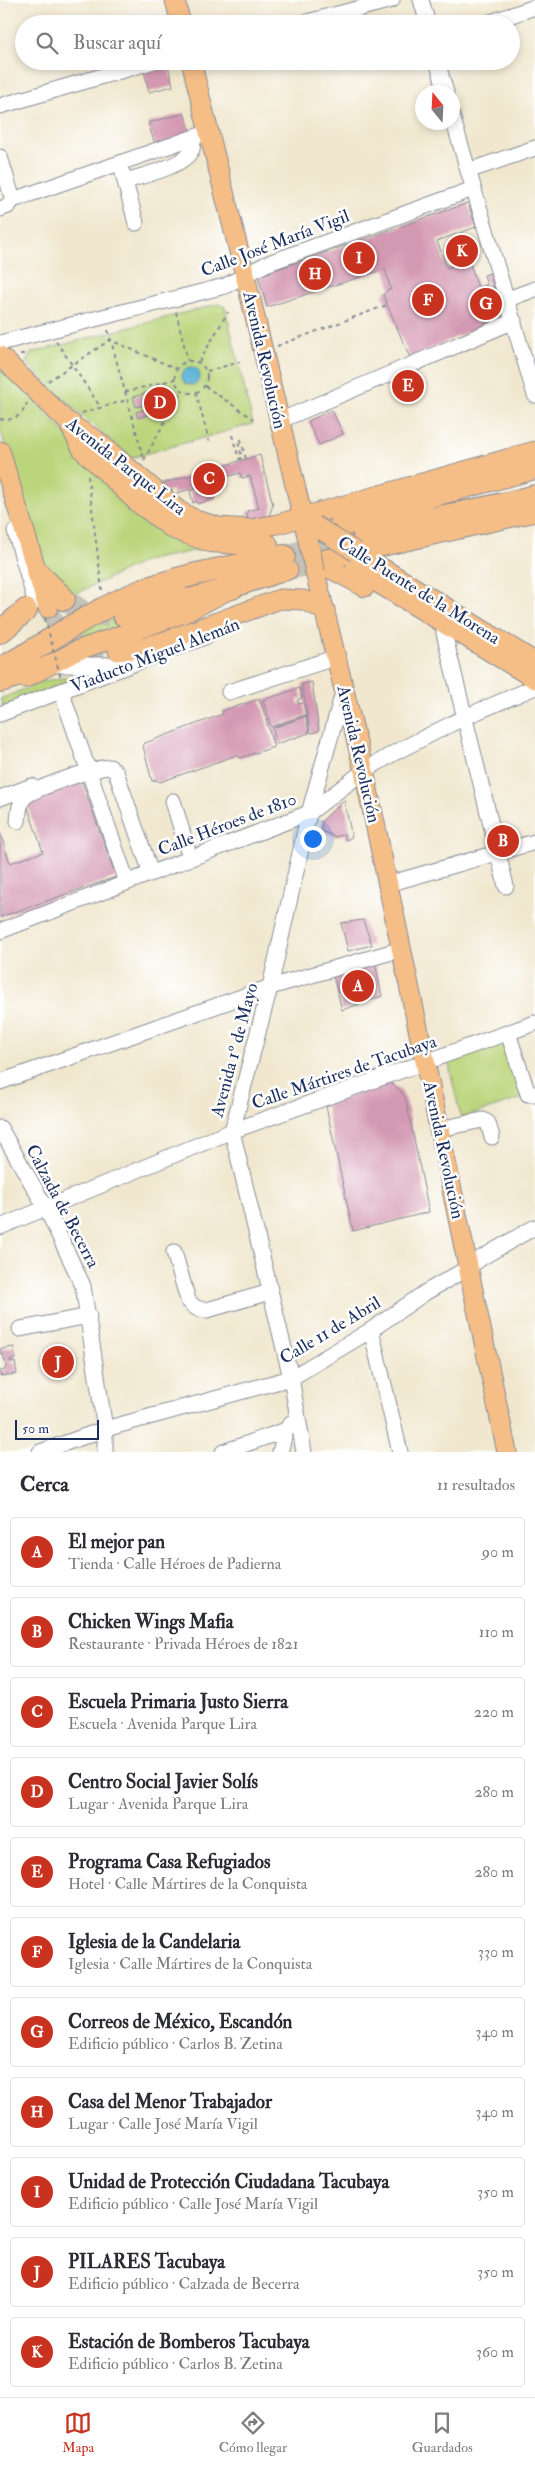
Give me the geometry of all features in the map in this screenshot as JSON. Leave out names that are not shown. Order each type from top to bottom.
[{"type":"highway","points":[[75,419],[84,449],[138,501],[174,528],[211,542],[279,554]]},
{"type":"highway","points":[[355,548],[431,496],[535,468]]},
{"type":"highway","points":[[355,548],[391,527],[473,512],[535,496]]},
{"type":"highway","points":[[0,656],[103,595],[148,576],[279,554]]},
{"type":"highway","points":[[232,588],[162,607],[119,615],[279,554]]},
{"type":"highway","points":[[0,669],[100,610],[138,592],[202,573],[279,554]]},
{"type":"highway","points":[[24,615],[37,572]]},
{"type":"highway","points":[[0,682],[42,668]]},
{"type":"main road","points":[[175,0],[179,15]]},
{"type":"main road","name":"Avenida Revolución","points":[[192,70],[201,134],[245,275],[279,421],[320,568],[318,607],[336,656],[344,688],[364,771],[439,1129],[477,1261],[507,1452]]},
{"type":"main road","name":"Avenida Parque Lira","points":[[0,356],[34,390],[75,419],[166,502],[196,520],[219,527],[250,529],[307,523]]},
{"type":"main road","points":[[0,451],[37,572]]},
{"type":"main road","points":[[307,523],[535,451]]},
{"type":"main road","points":[[320,568],[355,548],[535,512]]},
{"type":"main road","name":"Calle Puente de la Morena","points":[[307,523],[355,548],[535,662]]},
{"type":"main road","name":"Calle Puente de la Morena","points":[[355,548],[535,679]]},
{"type":"main road","points":[[232,588],[279,554]]},
{"type":"main road","name":"Calle Puente de la Morena","points":[[320,568],[354,580],[490,660],[512,664]]},
{"type":"main road","name":"Viaducto Miguel Alemán","points":[[0,692],[76,651],[184,613],[232,588]]},
{"type":"main road","points":[[123,658],[142,648],[272,601],[296,598],[318,607]]},
{"type":"street","points":[[320,15],[339,7],[392,0]]},
{"type":"street","points":[[422,0],[426,15]]},
{"type":"street","points":[[510,15],[535,6]]},
{"type":"street","points":[[0,106],[123,70]]},
{"type":"street","points":[[440,70],[444,85]]},
{"type":"street","points":[[456,130],[532,375],[535,395]]},
{"type":"street","points":[[0,209],[8,206],[13,200],[201,134]]},
{"type":"street","points":[[125,181],[171,166],[185,158],[201,134]]},
{"type":"street","points":[[468,171],[535,148]]},
{"type":"street","points":[[0,157],[13,200]]},
{"type":"street","points":[[119,163],[136,223]]},
{"type":"street","name":"Calle José María Vigil","points":[[0,343],[226,286],[266,264],[473,189]]},
{"type":"street","points":[[508,299],[535,289]]},
{"type":"street","points":[[279,421],[514,321]]},
{"type":"street","points":[[0,482],[34,596],[32,604],[24,615]]},
{"type":"street","points":[[444,634],[506,886]]},
{"type":"street","points":[[229,692],[336,656]]},
{"type":"street","points":[[42,668],[123,658]]},
{"type":"street","name":"Viaducto Miguel Alemán","points":[[0,714],[123,658]]},
{"type":"street","points":[[61,685],[127,882]]},
{"type":"street","name":"Calle Héroes de 1810","points":[[0,931],[309,812],[364,771],[394,752],[465,717],[535,687]]},
{"type":"street","name":"Avenida 1º de Mayo","points":[[304,1452],[291,1378],[232,1131],[270,987],[309,812],[344,688]]},
{"type":"street","points":[[0,798],[88,769],[110,767],[116,772],[151,873]]},
{"type":"street","points":[[18,821],[24,796],[88,769]]},
{"type":"street","points":[[173,801],[190,858]]},
{"type":"street","points":[[388,884],[535,842]]},
{"type":"street","points":[[0,1082],[270,987],[402,948]]},
{"type":"street","name":"Calle Mártires de Tacubaya","points":[[0,1228],[47,1210],[232,1131],[535,1023]]},
{"type":"street","points":[[508,1033],[528,1094],[535,1094]]},
{"type":"street","points":[[439,1129],[483,1120],[488,1124],[492,1137]]},
{"type":"street","name":"Calzada de Becerra","points":[[0,1128],[47,1210],[78,1273],[89,1316],[106,1452]]},
{"type":"street","name":"Calle 11 de Abril","points":[[40,1452],[67,1447],[104,1429],[291,1378],[370,1330],[426,1292],[535,1227]]},
{"type":"street","points":[[174,1252],[188,1300],[192,1306],[199,1310],[207,1310],[270,1292]]},
{"type":"street","points":[[20,1329],[89,1316]]},
{"type":"street","points":[[370,1330],[400,1452]]},
{"type":"street","points":[[280,1452],[286,1430],[297,1417]]},
{"type":"street","points":[[222,1452],[286,1430]]},
{"type":"path","points":[[173,299],[188,361]]},
{"type":"path","points":[[263,351],[387,305]]},
{"type":"path","points":[[199,362],[228,312]]},
{"type":"path","points":[[104,317],[144,460],[182,390]]},
{"type":"path","points":[[49,331],[101,408]]},
{"type":"path","points":[[34,390],[110,340]]},
{"type":"path","points":[[110,340],[177,369]]},
{"type":"path","points":[[188,361],[199,362],[207,371],[205,386],[196,392],[182,390],[175,379],[177,369],[188,361]]},
{"type":"path","points":[[207,371],[240,362]]},
{"type":"path","points":[[125,392],[175,379]]},
{"type":"path","points":[[205,386],[253,419]]},
{"type":"path","points":[[196,392],[209,442]]},
{"type":"path","points":[[75,419],[127,400]]},
{"type":"path","points":[[0,419],[13,419],[21,414],[27,402],[34,409]]},
{"type":"path","points":[[232,435],[239,459],[242,458],[238,440],[241,440],[246,459]]},
{"type":"path","points":[[88,475],[103,595]]},
{"type":"path","points":[[24,615],[61,685]]},
{"type":"green space","points":[[218,304],[225,307],[253,424],[130,458],[47,384],[26,362],[31,353]]},
{"type":"green space","points":[[0,370],[9,374],[136,507],[202,549],[145,561],[75,594],[59,585],[43,569],[0,429]]},
{"type":"green space","points":[[113,610],[112,623],[133,622],[133,624],[40,656]]},
{"type":"green space","points":[[86,674],[4,708],[0,699],[44,681]]},
{"type":"green space","points":[[504,1040],[523,1098],[461,1118],[448,1061]]},
{"type":"water","points":[[191,367],[197,370],[200,376],[197,382],[191,385],[185,382],[182,376],[185,370]]},
{"type":"building","points":[[144,70],[169,70],[173,86],[149,92]]},
{"type":"building","points":[[184,113],[191,133],[156,147],[148,123]]},
{"type":"building","points":[[468,203],[476,227],[437,241],[447,268],[469,260],[478,288],[487,285],[484,275],[490,273],[502,316],[410,358],[383,295],[387,290],[391,290],[385,269],[267,307],[258,276]]},
{"type":"building","points":[[164,392],[169,396],[160,407],[150,398],[154,394],[157,397]]},
{"type":"building","points":[[146,393],[149,404],[136,407],[133,397]]},
{"type":"building","points":[[145,409],[147,415],[138,418],[136,412]]},
{"type":"building","points":[[332,410],[343,434],[319,445],[308,421]]},
{"type":"building","points":[[260,455],[273,505],[269,516],[248,522],[247,511],[259,508],[250,476],[242,478],[240,473],[210,482],[215,499],[197,504],[197,501],[193,503],[190,491],[198,489],[198,487],[173,494],[172,490],[164,492],[157,485]]},
{"type":"building","points":[[312,682],[319,731],[312,733],[310,732],[302,684]]},
{"type":"building","points":[[300,688],[302,698],[297,700],[299,704],[303,703],[306,715],[271,727],[263,700]]},
{"type":"building","points":[[260,699],[274,747],[240,758],[237,755],[160,782],[157,780],[152,781],[143,746],[145,743],[223,714],[222,711]]},
{"type":"building","points":[[306,716],[309,733],[276,744],[273,728]]},
{"type":"building","points":[[81,779],[116,877],[0,917],[0,832],[10,863],[43,852],[25,799]]},
{"type":"building","points":[[344,800],[352,837],[346,840],[344,834],[336,837],[321,831],[322,821]]},
{"type":"building","points":[[363,920],[372,945],[348,951],[341,923]]},
{"type":"building","points":[[375,962],[382,996],[342,1010],[333,976]]},
{"type":"building","points":[[384,1083],[392,1084],[401,1091],[406,1100],[429,1212],[353,1231],[326,1106]]},
{"type":"building","points":[[14,1347],[15,1359],[10,1360],[10,1362],[15,1362],[17,1374],[0,1376],[0,1371],[5,1370],[6,1365],[3,1354],[0,1354],[0,1349]]},
{"type":"tunnel","points":[[284,556],[354,538]]},
{"type":"tunnel","points":[[288,570],[325,564],[355,569]]},
{"type":"tunnel","points":[[64,599],[82,611],[109,616]]},
{"type":"tunnel","points":[[48,608],[60,629],[75,641],[94,648],[118,651]]},
{"type":"place","name":"Estación de Bomberos Tacubaya","points":[[462,251]]},
{"type":"place","name":"Unidad de Protección Ciudadana Tacubaya","points":[[359,258]]},
{"type":"place","name":"Casa del Menor Trabajador","points":[[315,274]]},
{"type":"place","name":"Iglesia de la Candelaria","points":[[428,300]]},
{"type":"place","name":"Correos de México, Escandón","points":[[486,304]]},
{"type":"place","name":"Programa Casa Refugiados","points":[[408,386]]},
{"type":"place","name":"Centro Social Javier Solís","points":[[160,403]]},
{"type":"place","name":"Escuela Primaria Justo Sierra","points":[[209,479]]},
{"type":"place","name":"Chicken Wings Mafia","points":[[503,841]]},
{"type":"place","name":"El mejor pan","points":[[358,986]]},
{"type":"place","name":"PILARES Tacubaya","points":[[58,1362]]}]
